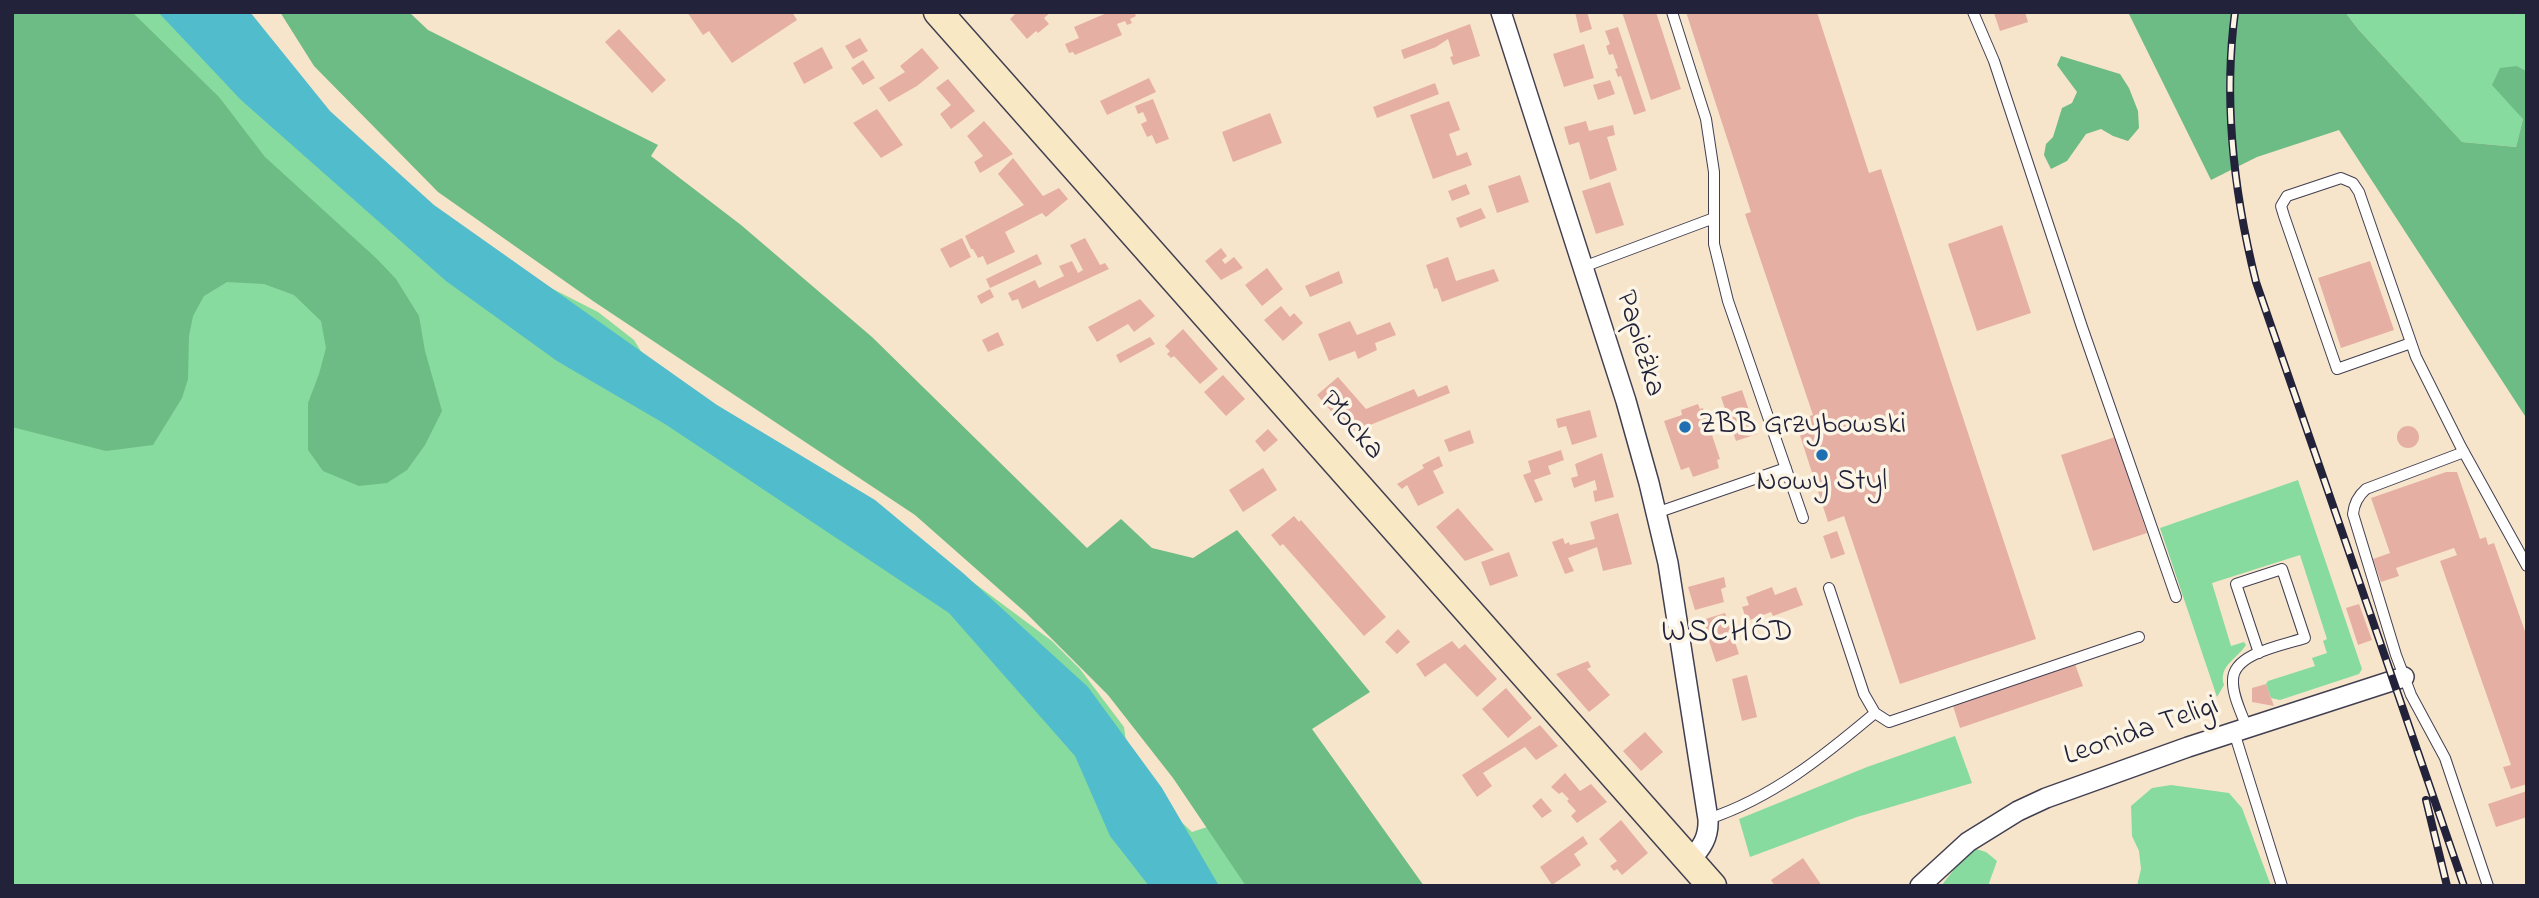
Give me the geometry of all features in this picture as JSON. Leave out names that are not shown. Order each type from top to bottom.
[{"type":"street","name":"Płocka","points":[[938,12],[1712,886]]},
{"type":"street","name":"Papieżka","points":[[1501,12],[1626,401],[1668,563],[1709,828],[1703,845],[1689,861]]},
{"type":"street","name":"Leonida Teligi","points":[[1920,886],[1968,842],[2018,811],[2083,783],[2404,677]]},
{"type":"lane","points":[[1672,12],[1706,119],[1714,172],[1714,244],[1728,301],[1803,518]]},
{"type":"lane","points":[[1973,12],[1994,61],[2082,327],[2176,597]]},
{"type":"lane","points":[[2411,343],[2337,369],[2281,206],[2287,197],[2341,178],[2353,183],[2359,192],[2416,357],[2464,452],[2527,566]]},
{"type":"lane","points":[[1583,267],[1714,218]]},
{"type":"lane","points":[[2464,452],[2366,489],[2354,505],[2353,514],[2404,677],[2445,758],[2488,886]]},
{"type":"lane","points":[[1656,513],[1786,468]]},
{"type":"lane","points":[[2259,653],[2236,584],[2282,569],[2305,638],[2242,661],[2232,677],[2240,730],[2282,886]]},
{"type":"lane","points":[[1829,588],[1864,694],[1875,713],[1889,722],[2139,637]]},
{"type":"lane","points":[[1708,819],[1776,789],[1832,749],[1875,713]]},
{"type":"green space","points":[[12,12],[245,12],[274,67],[391,177],[545,285],[598,312],[634,340],[652,369],[923,545],[1052,641],[1080,669],[1124,727],[1129,763],[1173,814],[1192,832],[1231,819],[1279,886],[12,886]]},
{"type":"green space","points":[[12,12],[132,12],[219,97],[265,157],[396,279],[419,316],[425,351],[442,411],[425,445],[407,470],[387,483],[359,486],[323,471],[308,450],[308,403],[326,348],[321,321],[294,295],[264,284],[227,282],[204,296],[193,316],[189,336],[188,379],[182,398],[153,445],[106,451],[12,427]]},
{"type":"green space","points":[[280,12],[409,12],[428,30],[658,145],[651,156],[741,225],[872,337],[1087,548],[1121,519],[1152,548],[1193,558],[1237,530],[1370,692],[1312,729],[1424,886],[1246,886],[1173,778],[1108,695],[1025,612],[915,515],[593,301],[438,192],[314,66]]},
{"type":"green space","points":[[2128,12],[2345,12],[2462,142],[2516,147],[2523,119],[2492,85],[2500,68],[2517,66],[2527,71],[2527,415],[2525,416],[2339,130],[2257,157],[2211,180]]},
{"type":"green space","points":[[2345,12],[2527,12],[2527,71],[2517,66],[2523,119],[2516,147],[2462,142]]},
{"type":"green space","points":[[2061,56],[2120,74],[2138,111],[2139,128],[2128,141],[2101,129],[2086,134],[2067,161],[2051,169],[2044,155],[2046,144],[2053,137],[2062,108],[2072,103],[2077,92],[2057,65]]},
{"type":"green space","points":[[2298,480],[2362,669],[2359,674],[2280,700],[2271,698],[2266,684],[2268,681],[2315,666],[2312,658],[2327,653],[2323,641],[2327,639],[2300,555],[2212,583],[2231,646],[2244,642],[2246,645],[2226,668],[2224,685],[2217,697],[2160,528]]},
{"type":"green space","points":[[1955,736],[1972,783],[1857,817],[1750,857],[1739,819],[1867,767]]},
{"type":"green space","points":[[2171,785],[2229,793],[2242,808],[2271,886],[2137,886],[2141,869],[2139,851],[2132,836],[2131,806],[2152,788]]},
{"type":"green space","points":[[1976,849],[1986,852],[1997,861],[1988,886],[1941,886],[1963,858]]},
{"type":"water","points":[[158,12],[250,12],[330,111],[434,205],[717,405],[875,500],[963,573],[1088,687],[1162,788],[1219,886],[1149,886],[1110,836],[1075,756],[949,613],[665,424],[557,361],[446,281],[241,100]]},
{"type":"building","points":[[687,12],[792,12],[797,20],[732,63],[709,31],[703,35]]},
{"type":"building","points":[[1017,12],[1051,12],[1044,18],[1049,24],[1027,39],[1010,19]]},
{"type":"building","points":[[1109,12],[1134,12],[1136,16],[1130,19],[1132,23],[1127,25],[1125,21],[1117,24],[1122,35],[1075,55],[1073,52],[1069,53],[1065,44],[1079,38],[1074,27]]},
{"type":"building","points":[[1575,12],[1587,12],[1592,29],[1580,33]]},
{"type":"building","points":[[1622,12],[1656,12],[1681,89],[1651,100]]},
{"type":"building","points":[[1686,12],[1817,12],[1869,173],[1881,169],[2036,639],[1900,684],[1844,516],[1828,522],[1795,420],[1813,415],[1745,214],[1751,212]]},
{"type":"building","points":[[2025,12],[2028,22],[2000,31],[1994,13]]},
{"type":"building","points":[[1470,24],[1480,56],[1453,65],[1448,39],[1436,47],[1404,59],[1401,50]]},
{"type":"building","points":[[1618,27],[1646,111],[1634,115],[1621,76],[1618,77],[1615,69],[1618,68],[1613,54],[1609,55],[1606,46],[1610,44],[1605,31]]},
{"type":"building","points":[[619,29],[666,80],[652,93],[605,42]]},
{"type":"building","points":[[860,38],[868,51],[853,59],[845,46]]},
{"type":"building","points":[[1584,44],[1594,78],[1564,87],[1553,54]]},
{"type":"building","points":[[822,47],[833,68],[804,84],[793,63]]},
{"type":"building","points":[[922,48],[939,68],[917,86],[889,102],[879,88],[905,72],[900,66]]},
{"type":"building","points":[[863,60],[875,78],[863,85],[851,68]]},
{"type":"building","points":[[1149,78],[1156,92],[1107,115],[1100,101]]},
{"type":"building","points":[[948,79],[975,111],[951,129],[940,114],[951,105],[936,88]]},
{"type":"building","points":[[1610,80],[1615,94],[1598,100],[1593,85]]},
{"type":"building","points":[[1435,83],[1439,94],[1377,118],[1373,107]]},
{"type":"building","points":[[1153,99],[1169,139],[1156,144],[1152,135],[1147,137],[1141,124],[1147,121],[1143,112],[1138,114],[1135,106]]},
{"type":"building","points":[[1449,101],[1460,130],[1449,134],[1457,156],[1467,152],[1472,165],[1433,179],[1410,115]]},
{"type":"building","points":[[877,109],[903,145],[881,158],[853,123]]},
{"type":"building","points":[[1270,113],[1282,143],[1233,162],[1222,132]]},
{"type":"building","points":[[984,121],[1013,154],[980,173],[974,162],[983,156],[967,136]]},
{"type":"building","points":[[1586,121],[1589,131],[1613,125],[1615,135],[1607,137],[1617,170],[1590,180],[1579,142],[1569,145],[1564,127]]},
{"type":"building","points":[[1013,158],[1043,196],[1059,188],[1068,199],[1046,217],[1042,213],[1005,232],[1015,252],[987,265],[983,256],[978,258],[971,249],[965,236],[1024,205],[998,174]]},
{"type":"building","points":[[1520,175],[1529,202],[1497,213],[1488,186]]},
{"type":"building","points":[[1610,182],[1624,225],[1596,234],[1582,191]]},
{"type":"building","points":[[1466,184],[1470,194],[1452,201],[1448,191]]},
{"type":"building","points":[[1481,208],[1486,218],[1460,228],[1456,218]]},
{"type":"building","points":[[2002,225],[2031,313],[1977,331],[1948,244]]},
{"type":"building","points":[[962,238],[971,257],[950,268],[940,249]]},
{"type":"building","points":[[1085,238],[1100,265],[1105,263],[1109,269],[1022,309],[1018,299],[1012,301],[1008,293],[1035,280],[1039,288],[1064,276],[1059,266],[1072,261],[1078,273],[1083,270],[1070,245]]},
{"type":"building","points":[[1221,248],[1227,256],[1222,260],[1225,264],[1234,257],[1243,268],[1221,280],[1205,261]]},
{"type":"building","points":[[1037,254],[1042,264],[990,288],[986,279]]},
{"type":"building","points":[[1448,257],[1456,281],[1494,269],[1499,281],[1442,302],[1437,288],[1434,289],[1426,265]]},
{"type":"building","points":[[2370,261],[2394,330],[2341,348],[2318,278]]},
{"type":"building","points":[[1267,268],[1283,289],[1262,306],[1245,285]]},
{"type":"building","points":[[1339,271],[1343,283],[1310,297],[1305,286]]},
{"type":"building","points":[[990,289],[994,297],[981,304],[977,296]]},
{"type":"building","points":[[1140,299],[1155,316],[1134,332],[1128,324],[1097,342],[1088,327]]},
{"type":"building","points":[[1281,306],[1290,317],[1294,313],[1303,323],[1283,341],[1264,320]]},
{"type":"building","points":[[1350,321],[1357,335],[1390,322],[1396,335],[1375,343],[1377,350],[1358,359],[1355,351],[1329,361],[1318,334]]},
{"type":"building","points":[[1183,329],[1218,369],[1200,384],[1174,356],[1171,358],[1167,354],[1170,351],[1165,346]]},
{"type":"building","points":[[998,332],[1004,345],[988,352],[982,340]]},
{"type":"building","points":[[1150,337],[1155,344],[1120,363],[1116,355]]},
{"type":"building","points":[[1223,375],[1245,399],[1226,416],[1204,392]]},
{"type":"building","points":[[1338,377],[1366,409],[1414,389],[1418,397],[1447,385],[1450,393],[1350,433],[1317,395]]},
{"type":"building","points":[[1742,390],[1757,434],[1736,441],[1721,397]]},
{"type":"building","points":[[1698,404],[1700,409],[1703,408],[1720,459],[1717,460],[1719,468],[1693,477],[1689,467],[1681,470],[1664,421],[1682,415],[1681,410]]},
{"type":"building","points":[[1590,410],[1597,437],[1572,445],[1566,426],[1558,428],[1556,419]]},
{"type":"building","points":[[2408,426],[2418,433],[2419,437],[2412,447],[2408,448],[2398,441],[2397,437],[2404,427]]},
{"type":"building","points":[[1268,429],[1278,440],[1264,452],[1255,441]]},
{"type":"building","points":[[1470,430],[1474,443],[1449,452],[1444,440]]},
{"type":"building","points":[[2115,437],[2147,533],[2093,551],[2061,455]]},
{"type":"building","points":[[1561,450],[1564,460],[1548,466],[1551,474],[1534,480],[1543,500],[1535,503],[1523,475],[1531,472],[1528,461]]},
{"type":"building","points":[[1602,453],[1614,497],[1595,502],[1595,480],[1574,488],[1571,478],[1578,476],[1575,464]]},
{"type":"building","points":[[1439,456],[1443,466],[1433,471],[1444,493],[1418,506],[1407,485],[1402,489],[1397,484]]},
{"type":"building","points":[[1263,468],[1277,490],[1243,512],[1229,490]]},
{"type":"building","points":[[2446,472],[2457,472],[2480,539],[2486,537],[2488,545],[2494,543],[2527,637],[2527,784],[2511,789],[2503,767],[2511,765],[2440,561],[2457,555],[2454,548],[2396,568],[2399,576],[2381,582],[2373,559],[2390,553],[2371,498]]},
{"type":"building","points":[[1458,508],[1494,550],[1465,561],[1436,527]]},
{"type":"building","points":[[1618,513],[1632,564],[1603,571],[1597,547],[1568,558],[1574,571],[1565,574],[1552,542],[1563,538],[1565,544],[1569,542],[1570,545],[1595,539],[1590,522]]},
{"type":"building","points":[[1294,516],[1299,522],[1301,520],[1386,617],[1364,636],[1283,544],[1280,546],[1271,535]]},
{"type":"building","points":[[1837,531],[1845,554],[1831,559],[1823,536]]},
{"type":"building","points":[[1509,552],[1518,576],[1490,586],[1481,562]]},
{"type":"building","points":[[1724,577],[1726,587],[1721,589],[1724,602],[1695,610],[1688,587]]},
{"type":"building","points":[[1772,587],[1775,595],[1796,587],[1803,605],[1773,616],[1771,612],[1747,621],[1742,607],[1749,605],[1746,597]]},
{"type":"building","points":[[2359,604],[2372,640],[2358,645],[2346,608]]},
{"type":"building","points":[[1725,613],[1739,654],[1716,662],[1702,620]]},
{"type":"building","points":[[1398,629],[1410,642],[1397,654],[1385,642]]},
{"type":"building","points":[[1452,641],[1459,649],[1465,644],[1497,679],[1477,697],[1445,663],[1425,677],[1416,664]]},
{"type":"building","points":[[1588,661],[1591,667],[1587,669],[1610,695],[1589,712],[1556,674]]},
{"type":"building","points":[[2075,664],[2083,686],[1960,728],[1953,706]]},
{"type":"building","points":[[1747,675],[1757,717],[1742,721],[1732,679]]},
{"type":"building","points":[[2266,684],[2274,706],[2252,702],[2252,688]]},
{"type":"building","points":[[1506,688],[1532,718],[1508,738],[1482,709]]},
{"type":"building","points":[[1540,725],[1558,746],[1536,760],[1525,747],[1483,773],[1492,786],[1477,797],[1462,775]]},
{"type":"building","points":[[1645,732],[1663,752],[1641,771],[1623,751]]},
{"type":"building","points":[[1565,773],[1580,791],[1591,784],[1607,802],[1577,823],[1571,816],[1576,811],[1567,801],[1569,799],[1551,787]]},
{"type":"building","points":[[2527,791],[2527,817],[2496,827],[2488,804]]},
{"type":"building","points":[[1541,798],[1552,811],[1542,818],[1532,806]]},
{"type":"building","points":[[1621,820],[1648,853],[1622,875],[1610,866],[1617,861],[1599,839]]},
{"type":"building","points":[[1583,836],[1588,844],[1574,854],[1581,865],[1552,885],[1540,867]]},
{"type":"building","points":[[1803,858],[1822,886],[1775,886],[1771,880]]},
{"type":"railway","points":[[2235,12],[2230,80],[2233,148],[2242,215],[2256,282],[2464,886]]},
{"type":"railway","points":[[2426,800],[2447,886]]},
{"type":"place","name":"ZBB Grzybowski","points":[[1685,427]]},
{"type":"place","name":"Nowy Styl","points":[[1822,455]]},
{"type":"district","name":"WSCHÓD","points":[[1728,635]]}]
